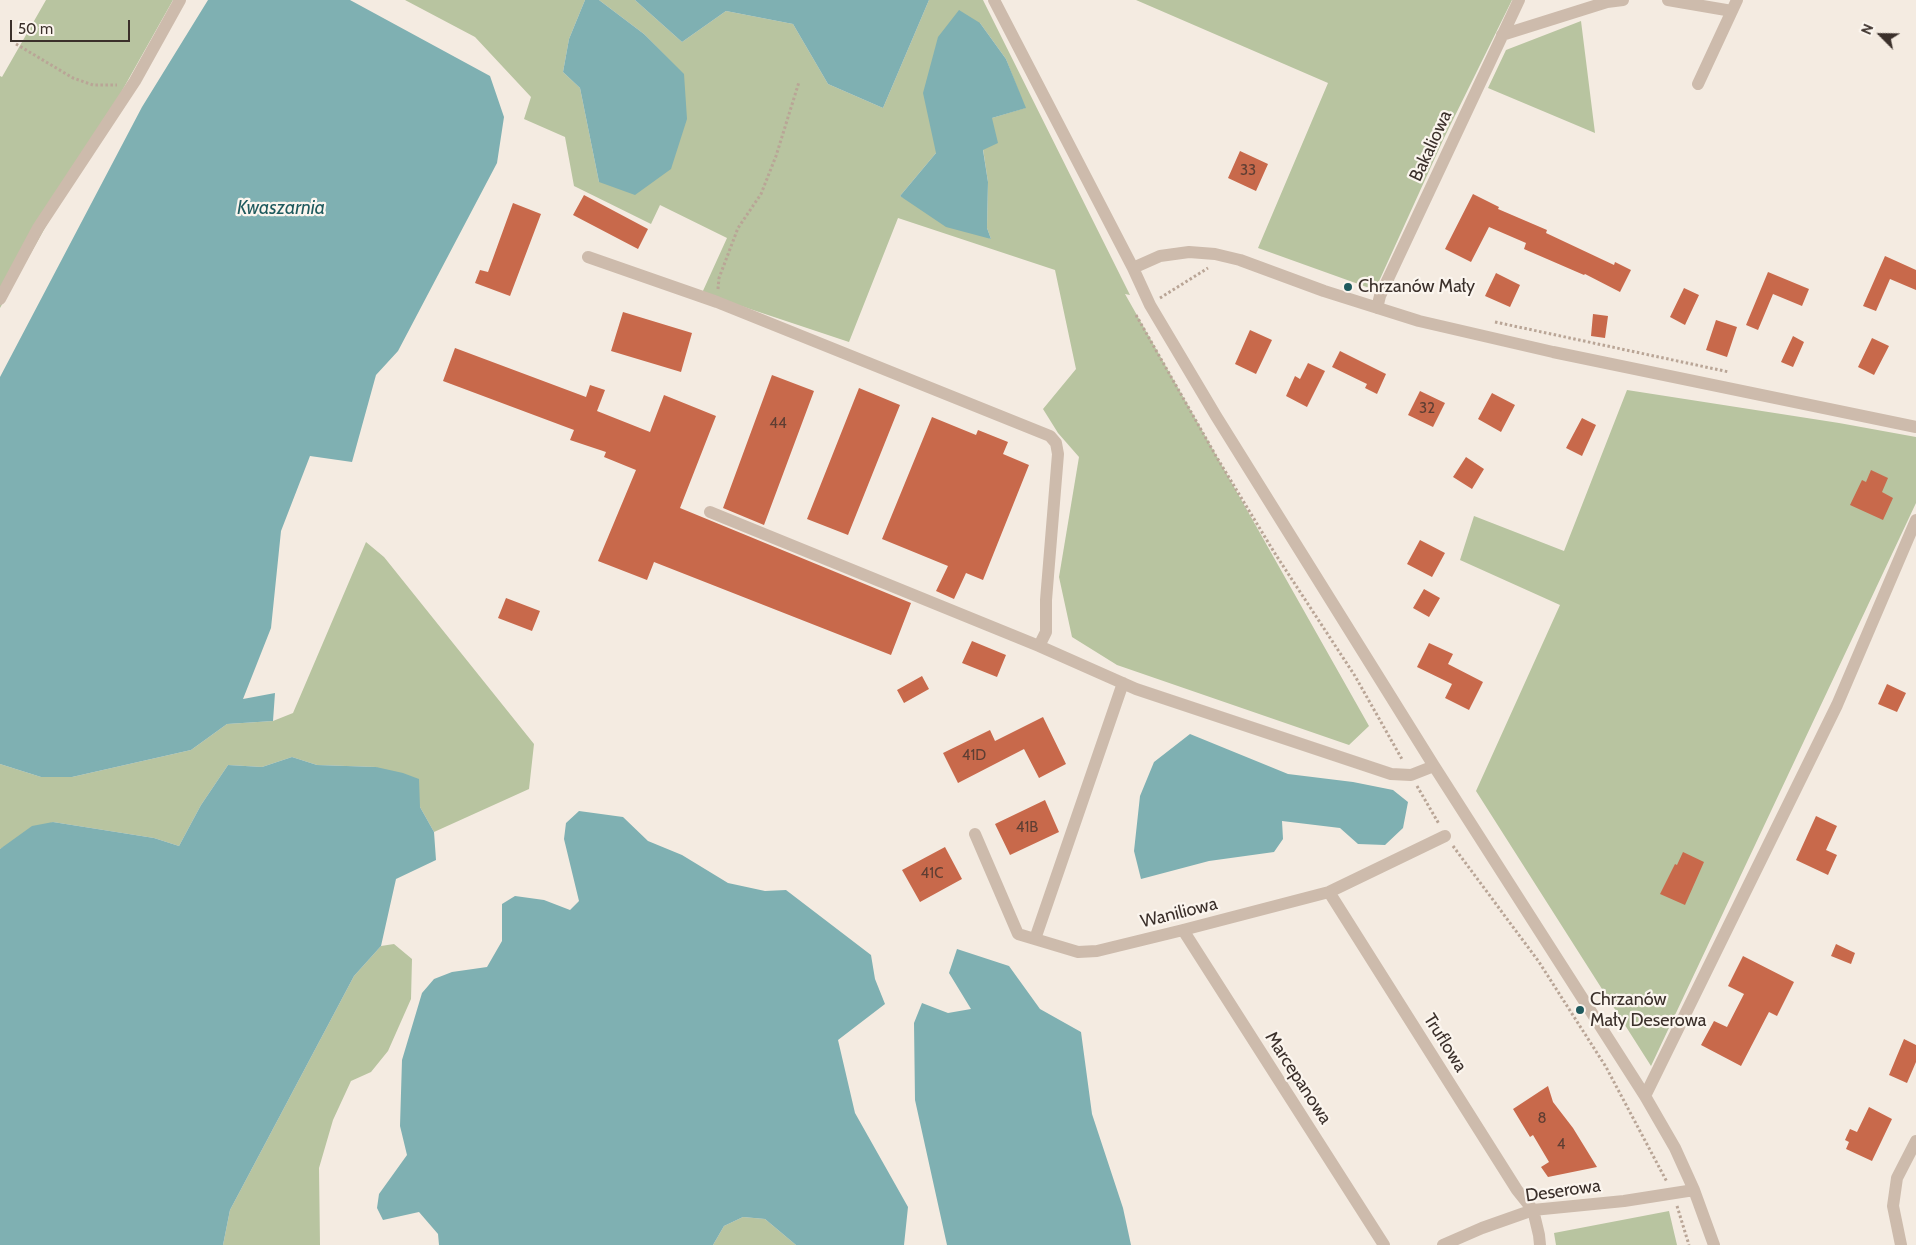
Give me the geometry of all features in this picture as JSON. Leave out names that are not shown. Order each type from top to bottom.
[{"type":"street","points":[[0,299],[38,228],[135,81],[180,0]]},
{"type":"street","points":[[994,0],[1150,305],[1211,408],[1434,766],[1645,1096],[1675,1148],[1694,1190],[1714,1245]]},
{"type":"street","name":"Bakaliowa","points":[[1376,308],[1519,0]]},
{"type":"street","points":[[1502,35],[1607,2],[1623,0]]},
{"type":"street","points":[[1668,0],[1735,5],[1698,84]]},
{"type":"street","points":[[1132,268],[1160,256],[1189,252],[1215,254],[1240,260],[1324,291],[1419,321],[1553,352],[1916,427]]},
{"type":"street","points":[[588,257],[717,302],[1050,436],[1056,443],[1058,465],[1046,600],[1046,632],[1039,646]]},
{"type":"street","points":[[710,512],[1039,646],[1124,683],[1391,774],[1411,775],[1434,766]]},
{"type":"street","points":[[1645,1096],[1837,705],[1916,520]]},
{"type":"street","points":[[1035,939],[1124,683]]},
{"type":"street","name":"Waniliowa","points":[[975,834],[1018,934],[1078,952],[1096,951],[1329,892],[1445,836]]},
{"type":"street","name":"Truflowa","points":[[1329,892],[1518,1190],[1533,1210]]},
{"type":"street","name":"Marcepanowa","points":[[1183,930],[1384,1245]]},
{"type":"street","points":[[1901,1245],[1893,1206],[1897,1178],[1916,1140]]},
{"type":"street","name":"Deserowa","points":[[1443,1245],[1482,1228],[1533,1210],[1624,1201],[1694,1190]]},
{"type":"street","points":[[1533,1210],[1540,1245]]},
{"type":"path","points":[[16,44],[73,78],[92,85],[115,85],[135,81]]},
{"type":"path","points":[[717,302],[719,278],[738,228],[761,194],[799,82]]},
{"type":"path","points":[[1158,299],[1210,267],[1215,254]]},
{"type":"path","points":[[1487,321],[1731,373]]},
{"type":"green space","points":[[46,0],[173,0],[0,308],[0,76],[2,77]]},
{"type":"green space","points":[[405,0],[585,0],[569,39],[563,72],[580,88],[599,182],[684,75],[644,34],[599,0],[635,0],[682,42],[726,11],[793,24],[828,84],[883,108],[929,0],[983,0],[1130,295],[1125,294],[1369,726],[1349,745],[1117,665],[1072,637],[1059,577],[1079,457],[1058,433],[1043,409],[1076,369],[1055,270],[898,218],[849,342],[702,293],[727,238],[660,205],[651,224],[574,186],[565,137],[524,119],[531,97],[475,37]],"holes":[[[980,23],[1006,59],[1025,108],[992,118],[983,149],[988,182],[987,228],[991,239],[900,196],[936,153]]]},
{"type":"green space","points":[[1136,0],[1512,0],[1444,138],[1375,290],[1258,248],[1328,83]]},
{"type":"green space","points":[[1581,21],[1595,133],[1488,88],[1506,50]]},
{"type":"green space","points":[[1627,390],[1916,437],[1916,503],[1651,1066],[1476,791],[1560,605],[1460,560],[1474,516],[1564,551]]},
{"type":"green space","points":[[366,542],[384,557],[534,744],[529,789],[434,832],[420,807],[376,767],[317,765],[292,757],[262,767],[228,765],[201,805],[179,846],[154,838],[53,822],[0,849],[0,764],[41,777],[72,777],[191,750],[227,724],[273,721],[293,713]]},
{"type":"green space","points":[[394,944],[412,959],[411,999],[388,1051],[371,1072],[351,1081],[333,1120],[319,1168],[320,1245],[223,1245],[230,1210],[354,976],[381,946]]},
{"type":"green space","points":[[1669,1211],[1677,1245],[1556,1245],[1554,1233]]},
{"type":"green space","points":[[743,1217],[765,1219],[796,1245],[713,1245],[724,1226]]},
{"type":"water","name":"Kwaszarnia","points":[[208,0],[350,0],[490,76],[504,117],[497,163],[398,351],[376,375],[352,462],[310,456],[281,531],[271,628],[243,699],[275,693],[273,721],[227,724],[191,750],[72,777],[41,777],[0,764],[0,377],[142,107]]},
{"type":"water","points":[[585,0],[599,0],[644,34],[684,74],[687,119],[671,169],[635,195],[599,182],[580,88],[563,72],[569,39]]},
{"type":"water","points":[[635,0],[929,0],[883,108],[828,84],[793,24],[726,11],[682,42]]},
{"type":"water","points":[[959,10],[980,23],[1006,59],[1026,108],[992,118],[998,143],[983,150],[988,182],[987,228],[991,239],[946,227],[900,196],[936,153],[923,93],[938,37]]},
{"type":"water","points":[[1190,734],[1288,774],[1353,782],[1393,790],[1408,802],[1403,828],[1385,845],[1358,844],[1340,828],[1282,821],[1283,839],[1274,852],[1209,861],[1141,879],[1134,851],[1140,796],[1154,762]]},
{"type":"water","points":[[292,757],[317,765],[376,767],[419,779],[420,807],[434,832],[436,860],[396,879],[381,946],[354,976],[230,1210],[223,1245],[0,1245],[0,849],[32,826],[53,822],[154,838],[179,846],[201,805],[228,765],[262,767]]},
{"type":"water","points":[[579,811],[623,817],[648,841],[682,855],[728,883],[765,891],[786,890],[871,955],[875,979],[885,1004],[838,1040],[855,1113],[908,1207],[904,1245],[796,1245],[765,1219],[743,1217],[724,1226],[713,1245],[439,1245],[438,1234],[419,1212],[383,1220],[377,1208],[379,1194],[407,1155],[400,1126],[402,1060],[422,993],[434,979],[452,972],[487,967],[502,941],[502,904],[515,896],[544,900],[570,910],[579,901],[564,839],[566,823]]},
{"type":"water","points":[[957,949],[1009,966],[1040,1009],[1081,1032],[1092,1114],[1123,1208],[1131,1245],[947,1245],[915,1100],[914,1023],[922,1003],[948,1013],[971,1009],[949,973]]},
{"type":"building","points":[[1240,151],[1268,164],[1256,191],[1228,178]]},
{"type":"building","points":[[1473,194],[1499,207],[1498,209],[1547,230],[1546,233],[1614,265],[1615,262],[1631,270],[1620,292],[1585,274],[1524,249],[1526,243],[1489,227],[1471,262],[1445,249]]},
{"type":"building","points":[[584,195],[648,229],[638,249],[573,215]]},
{"type":"building","points":[[513,203],[541,214],[510,296],[475,283],[480,270],[488,272]]},
{"type":"building","points":[[1885,256],[1916,270],[1916,290],[1890,279],[1876,311],[1863,306]]},
{"type":"building","points":[[1768,272],[1809,289],[1802,306],[1773,294],[1758,330],[1746,325]]},
{"type":"building","points":[[1496,273],[1520,285],[1510,307],[1485,296]]},
{"type":"building","points":[[1684,288],[1699,295],[1685,325],[1670,317]]},
{"type":"building","points":[[623,312],[692,333],[681,372],[611,351]]},
{"type":"building","points":[[1593,314],[1608,316],[1605,338],[1591,336]]},
{"type":"building","points":[[1716,320],[1737,327],[1727,357],[1706,350]]},
{"type":"building","points":[[1250,330],[1272,340],[1256,374],[1235,364]]},
{"type":"building","points":[[1793,336],[1804,342],[1793,367],[1781,362]]},
{"type":"building","points":[[1872,338],[1889,346],[1874,375],[1858,367]]},
{"type":"building","points":[[455,348],[586,397],[590,385],[605,390],[597,411],[650,432],[664,395],[716,416],[680,508],[911,603],[891,655],[654,562],[647,580],[598,561],[636,470],[604,457],[606,452],[570,440],[574,430],[443,381]]},
{"type":"building","points":[[1340,351],[1386,374],[1377,394],[1365,388],[1367,384],[1332,367]]},
{"type":"building","points":[[1308,363],[1325,371],[1307,407],[1286,396],[1295,376],[1300,379]]},
{"type":"building","points":[[772,375],[814,391],[764,525],[723,508]]},
{"type":"building","points":[[859,388],[900,405],[848,535],[807,519]]},
{"type":"building","points":[[1420,391],[1445,403],[1433,427],[1408,415]]},
{"type":"building","points":[[1492,393],[1515,405],[1501,432],[1478,419]]},
{"type":"building","points":[[932,417],[976,435],[978,430],[1008,442],[1003,454],[1029,465],[983,580],[966,573],[954,599],[936,591],[948,566],[882,539]]},
{"type":"building","points":[[1582,418],[1596,425],[1582,456],[1566,448]]},
{"type":"building","points":[[1466,457],[1484,469],[1472,489],[1453,477]]},
{"type":"building","points":[[1871,470],[1888,478],[1882,492],[1893,498],[1883,520],[1850,505],[1862,480],[1866,482]]},
{"type":"building","points":[[1420,540],[1445,553],[1432,577],[1407,564]]},
{"type":"building","points":[[1424,589],[1440,598],[1429,617],[1413,608]]},
{"type":"building","points":[[506,598],[540,611],[532,631],[498,618]]},
{"type":"building","points":[[972,641],[1006,655],[997,677],[962,663]]},
{"type":"building","points":[[1429,643],[1453,654],[1448,664],[1483,682],[1469,710],[1445,698],[1452,684],[1417,667]]},
{"type":"building","points":[[922,676],[929,689],[904,703],[897,690]]},
{"type":"building","points":[[1887,684],[1906,693],[1897,712],[1878,704]]},
{"type":"building","points":[[1043,717],[1066,764],[1039,778],[1024,749],[958,783],[943,753],[990,730],[995,741]]},
{"type":"building","points":[[1045,800],[1059,832],[1010,855],[995,824]]},
{"type":"building","points":[[1816,816],[1837,826],[1826,850],[1837,855],[1828,875],[1796,860]]},
{"type":"building","points":[[945,847],[962,879],[920,902],[902,870]]},
{"type":"building","points":[[1683,852],[1704,862],[1685,905],[1660,894]]},
{"type":"building","points":[[1836,944],[1855,953],[1851,964],[1831,956]]},
{"type":"building","points":[[1743,956],[1794,982],[1777,1016],[1769,1012],[1741,1066],[1701,1045],[1714,1021],[1727,1027],[1744,994],[1728,986]]},
{"type":"building","points":[[1904,1039],[1916,1045],[1916,1062],[1907,1083],[1889,1075]]},
{"type":"building","points":[[1548,1086],[1553,1102],[1573,1128],[1597,1167],[1548,1177],[1541,1167],[1549,1162],[1533,1135],[1530,1137],[1513,1109]]},
{"type":"building","points":[[1869,1107],[1892,1119],[1872,1161],[1846,1149],[1849,1142],[1845,1140],[1850,1129],[1857,1132]]},
{"type":"place","name":"Chrzanów Mały","points":[[1348,287]]},
{"type":"place","name":"Chrzanów Mały Deserowa","points":[[1580,1010]]}]
